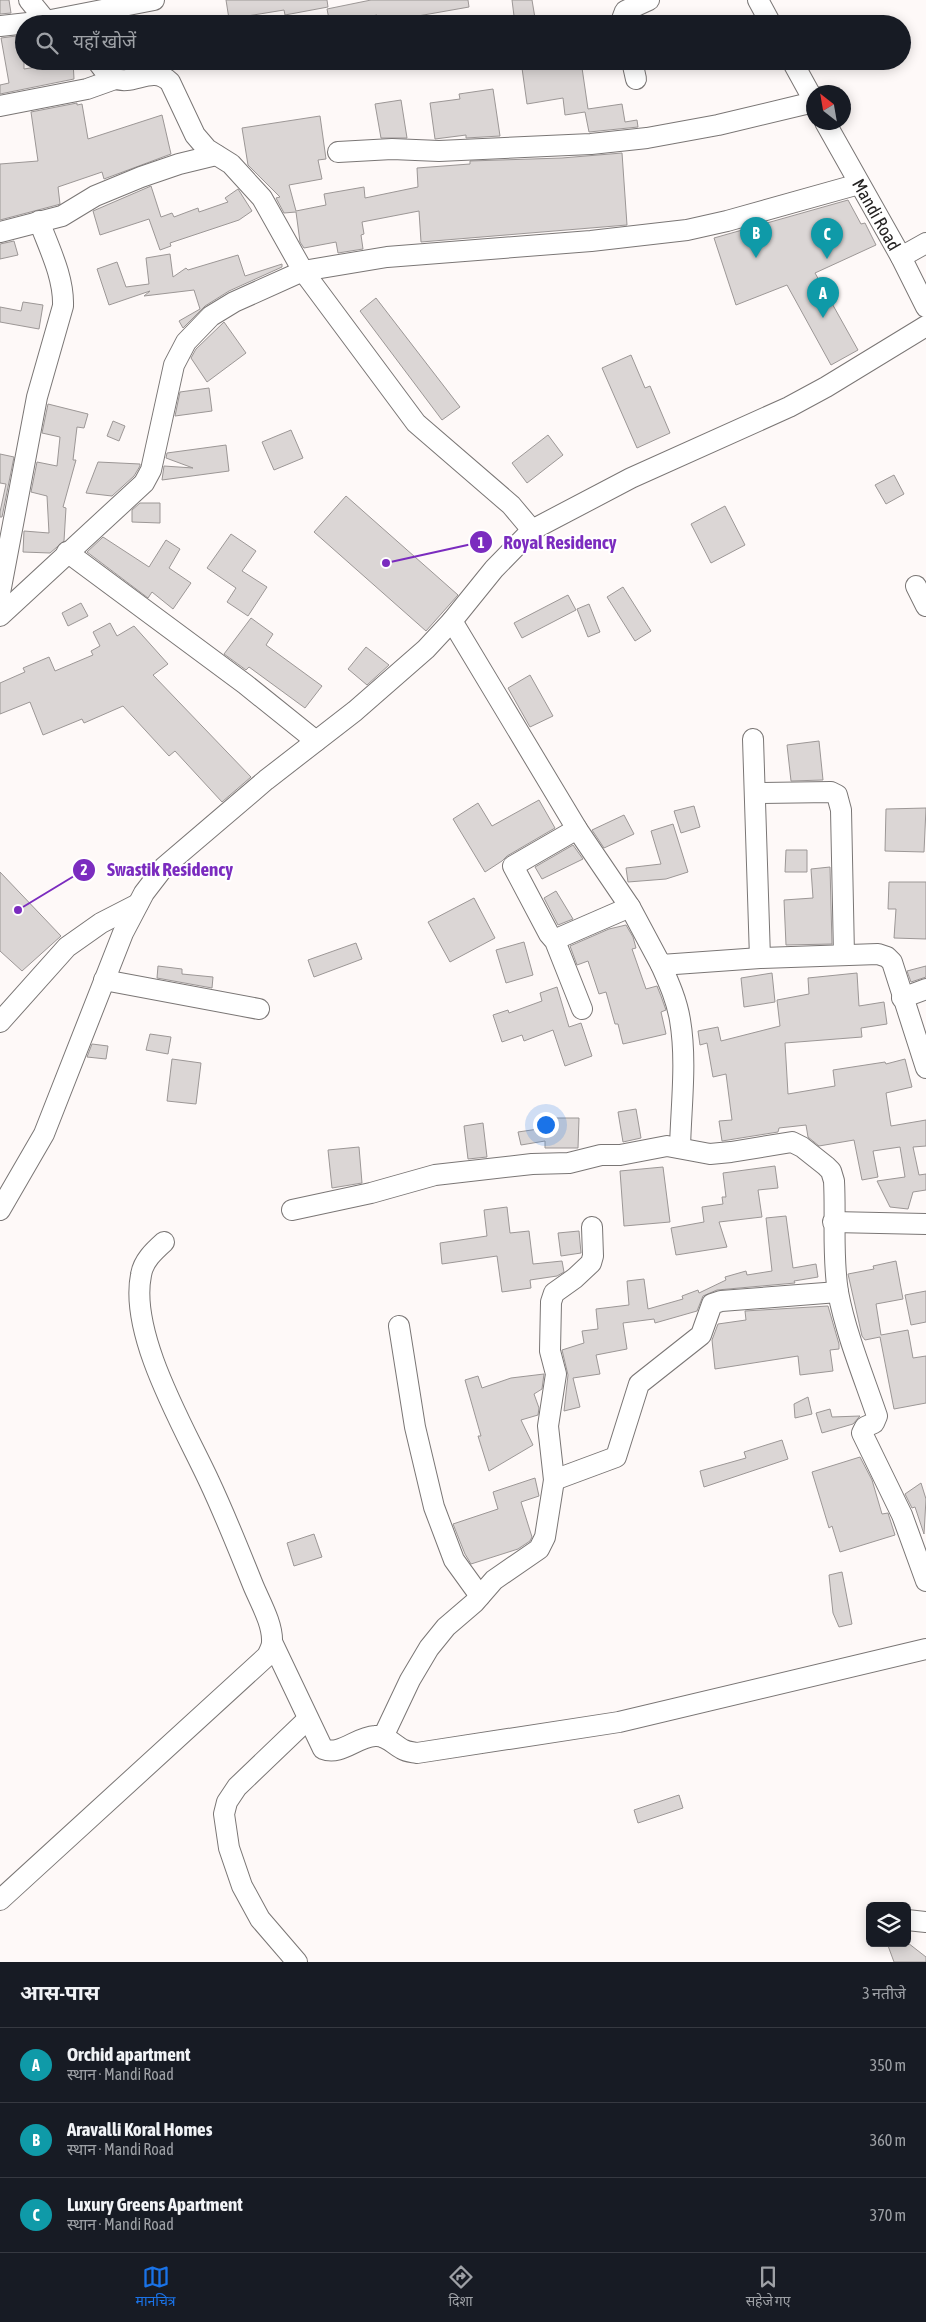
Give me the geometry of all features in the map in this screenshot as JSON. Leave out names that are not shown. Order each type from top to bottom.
[{"type":"street","points":[[30,0],[43,15]]},
{"type":"street","points":[[82,15],[154,0]]},
{"type":"street","points":[[624,15],[625,11],[649,0]]},
{"type":"street","points":[[758,0],[766,15]]},
{"type":"street","points":[[0,26],[15,25]]},
{"type":"street","points":[[104,70],[115,79]]},
{"type":"street","points":[[797,70],[806,86]]},
{"type":"street","points":[[0,106],[87,89],[115,79],[164,76],[170,82],[195,136],[207,149],[231,164],[262,198],[303,271],[416,423],[511,505],[532,530]]},
{"type":"street","points":[[338,152],[392,149],[438,151],[591,144],[647,138],[718,125],[806,103]]},
{"type":"street","name":"Mandi Road","points":[[829,130],[901,258],[926,307]]},
{"type":"street","points":[[0,232],[62,216],[95,196],[140,177],[179,164],[216,155]]},
{"type":"street","points":[[0,616],[67,552],[144,483],[151,470],[174,365],[186,342],[211,316],[234,302],[303,271],[387,257],[591,241],[687,230],[727,221],[859,184]]},
{"type":"street","points":[[0,593],[6,524],[36,397],[63,306],[64,295],[60,280],[39,221]]},
{"type":"street","points":[[901,258],[926,243]]},
{"type":"street","points":[[0,1210],[44,1134],[123,933],[144,893],[164,867],[266,780],[384,687],[426,649],[452,621],[494,568],[532,530],[631,478],[789,407],[826,387],[926,326]]},
{"type":"street","points":[[67,552],[230,672],[316,741]]},
{"type":"street","points":[[916,586],[926,606]]},
{"type":"street","points":[[452,621],[577,829],[630,907],[661,965],[673,993],[680,1019],[682,1040],[680,1148]]},
{"type":"street","points":[[753,739],[760,958]]},
{"type":"street","points":[[756,793],[831,792],[837,795],[841,810],[844,955]]},
{"type":"street","points":[[577,829],[513,866],[549,934],[555,941],[582,1009]]},
{"type":"street","points":[[0,1022],[67,947],[101,923],[138,904]]},
{"type":"street","points":[[561,937],[630,907]]},
{"type":"street","points":[[661,965],[760,958],[844,955],[878,954],[887,957],[892,962],[926,1068]]},
{"type":"street","points":[[104,980],[259,1010]]},
{"type":"street","points":[[902,998],[926,989]]},
{"type":"street","points":[[292,1210],[456,1171],[532,1164],[569,1164],[601,1155],[620,1155],[667,1146],[710,1154],[785,1142],[796,1144],[831,1171],[834,1192],[833,1222],[838,1292],[849,1333],[877,1416],[874,1423],[864,1427],[862,1433],[902,1515],[926,1581]]},
{"type":"street","points":[[833,1222],[926,1224]]},
{"type":"street","points":[[383,1737],[410,1680],[429,1648],[446,1627],[504,1572],[539,1549],[545,1537],[554,1480],[548,1426],[556,1374],[550,1352],[551,1302],[554,1292],[575,1278],[592,1263],[594,1256],[592,1227]]},
{"type":"street","points":[[164,1242],[149,1255],[141,1274],[139,1296],[141,1320],[158,1371],[219,1503],[252,1583],[271,1630],[273,1644],[323,1749],[328,1751],[338,1750],[369,1737],[383,1737],[404,1751],[418,1753],[582,1729],[926,1650]]},
{"type":"street","points":[[554,1480],[616,1457],[639,1384],[701,1335],[712,1304],[721,1301],[838,1292]]},
{"type":"street","points":[[399,1326],[415,1427],[434,1507],[454,1560],[480,1596]]},
{"type":"street","points":[[0,1900],[267,1656],[273,1644]]},
{"type":"street","points":[[297,1962],[260,1919],[242,1886],[229,1848],[224,1814],[227,1802],[238,1787],[308,1719]]},
{"type":"street","points":[[911,1920],[926,1922]]},
{"type":"building","points":[[0,0],[9,0],[11,13],[0,14]]},
{"type":"building","points":[[226,0],[327,0],[328,7],[285,15],[284,10],[253,15],[228,15]]},
{"type":"building","points":[[371,0],[468,0],[469,7],[424,15],[328,15],[327,9]]},
{"type":"building","points":[[512,0],[532,0],[534,15],[514,15]]},
{"type":"building","points":[[15,36],[15,70],[74,70],[74,79],[0,94],[0,85],[9,83],[1,38]]},
{"type":"building","points":[[522,70],[582,70],[588,109],[622,104],[625,122],[637,120],[638,127],[589,132],[585,112],[565,115],[563,98],[527,104]]},
{"type":"building","points":[[493,89],[500,136],[466,138],[466,135],[435,139],[430,103],[460,99],[459,94]]},
{"type":"building","points":[[401,100],[407,138],[381,138],[375,104]]},
{"type":"building","points":[[77,103],[77,105],[82,104],[88,139],[162,115],[171,154],[104,179],[102,172],[58,187],[60,204],[0,220],[0,164],[38,161],[31,112]]},
{"type":"building","points":[[320,116],[326,159],[318,160],[322,179],[289,185],[296,211],[326,205],[324,194],[364,187],[365,198],[418,187],[417,168],[470,164],[470,161],[562,158],[622,153],[627,225],[421,242],[419,211],[362,222],[364,234],[361,235],[363,249],[338,253],[336,242],[304,248],[300,242],[296,212],[284,213],[276,198],[280,197],[248,165],[242,128]]},
{"type":"building","points":[[151,186],[161,217],[172,213],[174,217],[198,208],[199,212],[228,202],[225,198],[238,189],[252,211],[239,220],[170,243],[171,246],[160,250],[149,219],[100,235],[93,211]]},
{"type":"building","points":[[848,200],[861,224],[865,223],[876,245],[815,273],[858,350],[831,365],[787,285],[736,305],[714,238]]},
{"type":"building","points":[[14,241],[18,255],[0,259],[0,244]]},
{"type":"building","points":[[170,254],[173,277],[186,268],[188,270],[238,255],[245,276],[282,264],[282,267],[229,291],[205,306],[183,328],[179,321],[200,309],[194,290],[144,296],[150,291],[109,305],[97,269],[117,262],[126,287],[149,284],[146,258]]},
{"type":"building","points":[[376,298],[460,407],[442,420],[360,311]]},
{"type":"building","points":[[23,302],[43,305],[39,329],[0,322],[0,307],[21,311]]},
{"type":"building","points":[[224,322],[246,353],[207,382],[191,358],[196,349]]},
{"type":"building","points":[[631,355],[645,388],[650,386],[670,433],[637,448],[602,368]]},
{"type":"building","points":[[209,388],[212,411],[175,416],[180,392]]},
{"type":"building","points":[[48,404],[88,414],[84,428],[77,427],[73,460],[76,460],[63,507],[66,508],[64,541],[50,553],[23,552],[24,531],[49,533],[47,496],[31,492],[37,462],[57,466],[60,437],[42,433]]},
{"type":"building","points":[[113,421],[125,426],[119,441],[107,436]]},
{"type":"building","points":[[291,430],[303,458],[274,470],[262,442]]},
{"type":"building","points":[[548,435],[563,455],[527,483],[512,463]]},
{"type":"building","points":[[226,445],[229,471],[162,480],[164,466],[193,468],[166,458],[167,453]]},
{"type":"building","points":[[0,454],[14,457],[2,517],[0,517],[0,512],[6,484],[0,483]]},
{"type":"building","points":[[98,462],[140,464],[140,466],[134,476],[112,496],[86,493]]},
{"type":"building","points":[[894,475],[904,494],[886,504],[875,485]]},
{"type":"building","points":[[346,496],[458,595],[426,631],[314,532]]},
{"type":"building","points":[[140,503],[160,503],[160,523],[132,522],[132,510]]},
{"type":"building","points":[[725,506],[745,545],[711,563],[691,524]]},
{"type":"building","points":[[231,534],[256,551],[242,571],[267,587],[248,616],[227,602],[236,588],[207,568]]},
{"type":"building","points":[[103,537],[149,567],[166,540],[180,549],[169,568],[191,583],[173,609],[152,592],[148,598],[87,552]]},
{"type":"building","points":[[623,587],[651,631],[635,641],[607,597]]},
{"type":"building","points":[[568,595],[576,610],[522,638],[514,623]]},
{"type":"building","points":[[81,603],[88,616],[68,626],[62,613]]},
{"type":"building","points":[[589,604],[600,632],[588,637],[577,609]]},
{"type":"building","points":[[251,618],[273,634],[266,645],[322,686],[305,708],[249,667],[246,670],[224,654]]},
{"type":"building","points":[[110,623],[117,636],[134,626],[168,664],[153,675],[251,777],[222,802],[175,751],[169,756],[123,706],[84,723],[82,719],[43,735],[30,702],[0,714],[0,683],[25,672],[23,668],[49,657],[55,671],[93,655],[91,651],[100,646],[93,632]]},
{"type":"building","points":[[366,647],[389,665],[367,685],[348,669]]},
{"type":"building","points":[[530,675],[553,716],[530,727],[508,688]]},
{"type":"building","points":[[819,741],[823,780],[791,781],[787,745]]},
{"type":"building","points":[[539,800],[555,828],[507,856],[485,872],[453,819],[478,803],[492,826]]},
{"type":"building","points":[[694,806],[700,827],[681,833],[674,811]]},
{"type":"building","points":[[926,808],[924,852],[885,851],[886,809]]},
{"type":"building","points":[[624,815],[634,834],[604,848],[592,830]]},
{"type":"building","points":[[673,824],[688,872],[666,879],[628,882],[626,868],[661,864],[651,831]]},
{"type":"building","points":[[573,845],[583,859],[542,879],[535,867]]},
{"type":"building","points":[[786,850],[807,850],[807,872],[785,872]]},
{"type":"building","points":[[830,867],[832,944],[786,945],[784,900],[813,898],[811,869]]},
{"type":"building","points":[[0,872],[61,936],[22,971],[0,951]]},
{"type":"building","points":[[889,882],[926,882],[926,939],[894,938],[896,909],[888,909]]},
{"type":"building","points":[[556,891],[573,919],[558,925],[544,898]]},
{"type":"building","points":[[474,898],[495,938],[450,962],[428,922]]},
{"type":"building","points":[[626,925],[633,937],[636,948],[632,949],[646,989],[657,986],[661,996],[666,1010],[661,1012],[666,1034],[623,1044],[606,992],[599,994],[588,961],[577,965],[570,946],[609,929]]},
{"type":"building","points":[[524,942],[533,975],[506,983],[496,950]]},
{"type":"building","points":[[356,943],[362,959],[314,977],[308,960]]},
{"type":"building","points":[[158,966],[182,969],[182,974],[213,977],[212,988],[157,978]]},
{"type":"building","points":[[926,966],[926,977],[911,982],[907,971]]},
{"type":"building","points":[[772,973],[775,1002],[744,1007],[741,978]]},
{"type":"building","points":[[857,973],[859,1006],[884,1002],[887,1024],[861,1028],[862,1037],[785,1043],[788,1094],[835,1086],[833,1070],[885,1062],[886,1064],[905,1059],[912,1087],[886,1093],[891,1126],[926,1120],[926,1146],[913,1147],[919,1175],[926,1174],[926,1190],[913,1192],[908,1209],[890,1207],[877,1181],[905,1177],[900,1147],[873,1151],[878,1177],[862,1180],[854,1140],[819,1146],[808,1137],[806,1125],[779,1128],[778,1132],[722,1141],[719,1121],[732,1120],[726,1074],[713,1077],[707,1043],[700,1045],[698,1031],[718,1027],[721,1041],[780,1026],[777,1000],[809,994],[808,978]]},
{"type":"building","points":[[557,987],[569,1027],[581,1023],[592,1056],[565,1066],[553,1030],[524,1041],[522,1035],[502,1042],[493,1015],[508,1010],[509,1013],[542,1001],[540,993]]},
{"type":"building","points":[[150,1034],[171,1037],[168,1054],[146,1050]]},
{"type":"building","points":[[92,1044],[108,1046],[106,1059],[87,1057]]},
{"type":"building","points":[[172,1059],[201,1063],[196,1104],[167,1101]]},
{"type":"building","points":[[636,1109],[641,1138],[623,1142],[618,1112]]},
{"type":"building","points":[[545,1118],[579,1118],[578,1148],[545,1148],[545,1141],[521,1145],[518,1132],[545,1128]]},
{"type":"building","points":[[483,1123],[487,1157],[468,1159],[464,1126]]},
{"type":"building","points":[[359,1147],[362,1183],[332,1188],[328,1150]]},
{"type":"building","points":[[775,1166],[778,1188],[758,1190],[762,1217],[719,1222],[727,1247],[676,1255],[671,1228],[704,1222],[702,1207],[723,1204],[722,1197],[726,1197],[723,1173]]},
{"type":"building","points":[[663,1167],[670,1222],[624,1226],[620,1171]]},
{"type":"building","points":[[507,1207],[510,1233],[529,1231],[533,1264],[562,1261],[564,1272],[557,1276],[530,1280],[531,1288],[502,1292],[497,1256],[442,1264],[440,1243],[487,1236],[484,1210]]},
{"type":"building","points":[[786,1216],[793,1268],[816,1264],[818,1277],[794,1281],[795,1283],[717,1290],[703,1296],[697,1311],[655,1323],[654,1319],[623,1323],[627,1349],[596,1355],[600,1374],[573,1378],[580,1407],[564,1411],[568,1375],[562,1350],[584,1343],[582,1331],[598,1329],[596,1309],[629,1305],[627,1281],[644,1279],[648,1309],[683,1299],[682,1296],[698,1290],[699,1293],[726,1280],[725,1277],[746,1271],[747,1275],[772,1271],[766,1218]]},
{"type":"building","points":[[579,1231],[581,1253],[561,1256],[558,1233]]},
{"type":"building","points":[[896,1261],[903,1299],[876,1304],[881,1335],[908,1330],[913,1358],[926,1356],[926,1403],[894,1409],[880,1337],[865,1340],[862,1336],[848,1274],[874,1269],[873,1266]]},
{"type":"building","points":[[926,1291],[926,1322],[911,1325],[905,1295]]},
{"type":"building","points":[[828,1306],[839,1344],[839,1349],[830,1350],[833,1371],[800,1375],[798,1356],[715,1369],[712,1340],[718,1324],[746,1320],[745,1311]]},
{"type":"building","points":[[544,1374],[542,1389],[534,1394],[539,1408],[538,1415],[521,1420],[533,1445],[489,1471],[478,1436],[481,1436],[465,1380],[478,1376],[482,1388],[511,1378]]},
{"type":"building","points":[[808,1397],[812,1414],[795,1418],[794,1404]]},
{"type":"building","points":[[830,1409],[832,1417],[860,1416],[853,1424],[822,1433],[816,1413]]},
{"type":"building","points":[[782,1440],[788,1459],[704,1487],[700,1471],[746,1458],[744,1452]]},
{"type":"building","points":[[860,1457],[872,1480],[882,1514],[888,1513],[895,1535],[840,1552],[832,1526],[829,1528],[812,1472]]},
{"type":"building","points":[[535,1478],[539,1496],[521,1502],[532,1537],[530,1541],[518,1549],[471,1564],[453,1524],[498,1509],[493,1492]]},
{"type":"building","points":[[921,1483],[926,1499],[924,1534],[915,1507],[912,1508],[905,1494]]},
{"type":"building","points":[[314,1534],[322,1557],[294,1566],[287,1543]]},
{"type":"building","points":[[842,1572],[852,1624],[839,1627],[833,1613],[829,1575]]},
{"type":"building","points":[[679,1795],[683,1808],[638,1823],[634,1810]]},
{"type":"building","points":[[911,1945],[926,1957],[926,1962],[894,1962],[888,1947],[911,1947]]},
{"type":"place","name":"Aravalli Koral Homes","points":[[756,258]]},
{"type":"place","name":"Luxury Greens Apartment","points":[[827,259]]},
{"type":"place","name":"Orchid apartment","points":[[823,318]]},
{"type":"place","name":"Royal Residency","points":[[386,563]]},
{"type":"place","name":"Swastik Residency","points":[[18,910]]}]
